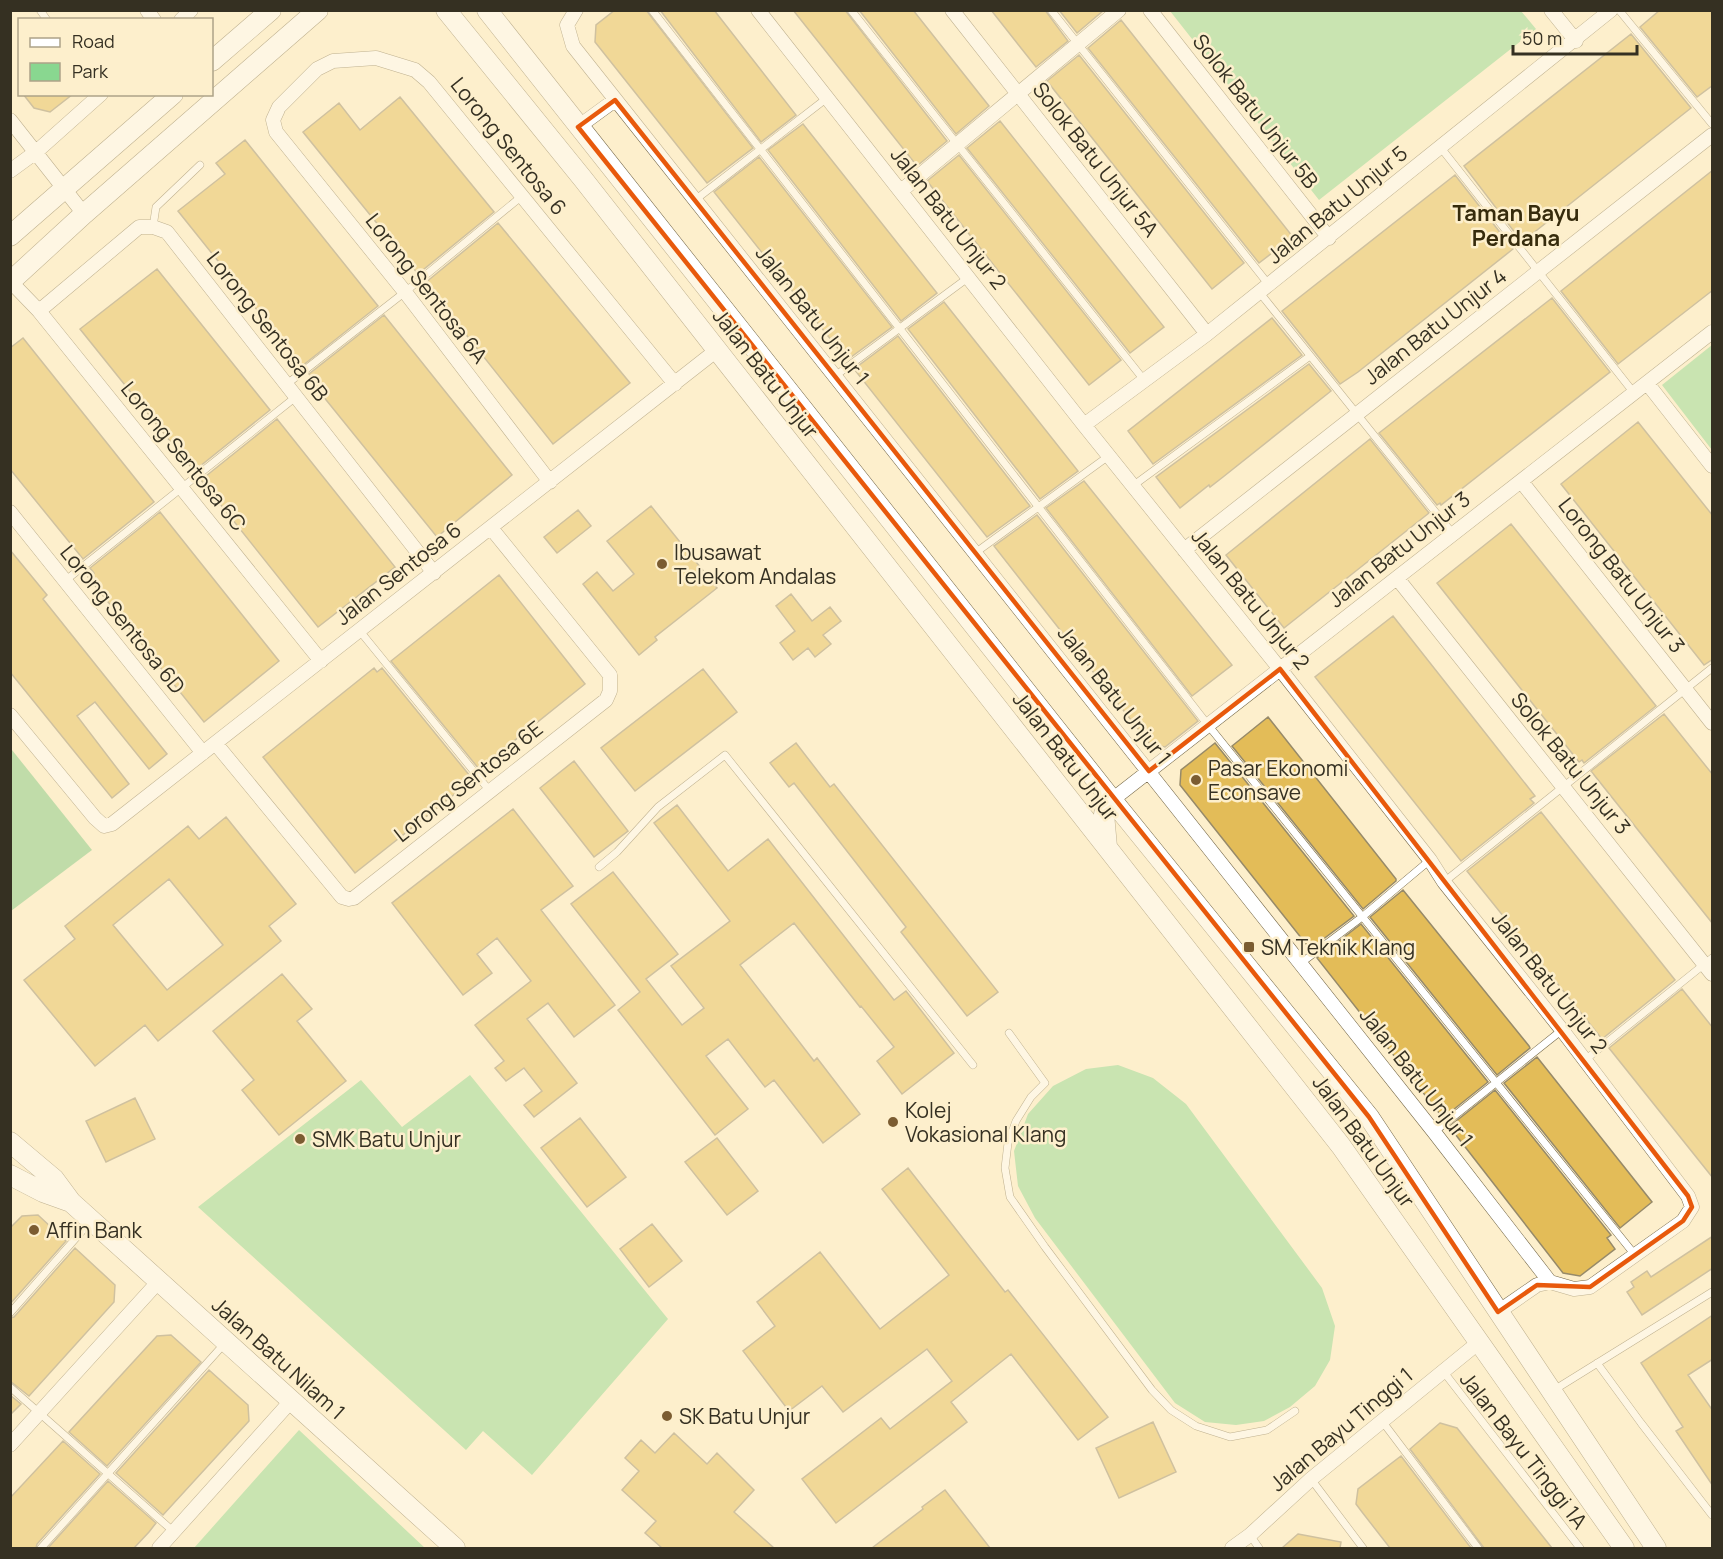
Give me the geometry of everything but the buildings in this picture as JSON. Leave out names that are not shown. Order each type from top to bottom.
[{"type":"main road","points":[[213,61],[271,10]]},
{"type":"main road","points":[[11,282],[84,214],[312,16],[327,10]]},
{"type":"main road","points":[[440,10],[446,11]]},
{"type":"main road","name":"Jalan Batu Unjur","points":[[487,10],[1112,800],[1369,1117],[1656,1548]]},
{"type":"main road","name":"Jalan Batu Unjur","points":[[446,11],[583,178],[1341,1146],[1624,1548]]},
{"type":"main road","points":[[10,236],[171,96]]},
{"type":"main road","points":[[1107,847],[1104,814],[1112,800]]},
{"type":"main road","name":"Jalan Batu Nilam 1","points":[[10,1142],[54,1179],[71,1202],[455,1548]]},
{"type":"main road","name":"Jalan Batu Nilam 1","points":[[12,1179],[71,1202]]},
{"type":"street","name":"Jalan Batu Unjur 2","points":[[758,10],[1430,860],[1444,882],[1562,1030],[1688,1196],[1692,1207],[1683,1221],[1635,1255]]},
{"type":"street","name":"Solok Batu Unjur 5A","points":[[952,10],[1207,334]]},
{"type":"street","points":[[901,191],[1119,10]]},
{"type":"street","name":"Solok Batu Unjur 5B","points":[[1150,10],[1329,238]]},
{"type":"street","points":[[1551,10],[1575,41]]},
{"type":"street","name":"Jalan Batu Unjur 5","points":[[1084,425],[1207,334],[1329,238],[1611,10]]},
{"type":"street","name":"Jalan Batu Unjur 1","points":[[573,12],[567,26],[573,46],[1301,963],[1550,1282]]},
{"type":"street","name":"Lorong Sentosa 6","points":[[273,120],[279,107],[317,69],[333,61],[376,58],[415,70],[429,82],[675,384]]},
{"type":"street","points":[[10,171],[36,152],[99,96]]},
{"type":"street","points":[[578,127],[615,100]]},
{"type":"street","points":[[10,120],[84,214]]},
{"type":"street","name":"Lorong Sentosa 6A","points":[[273,120],[276,132],[405,292],[550,482]]},
{"type":"street","name":"Jalan Batu Unjur 4","points":[[1184,550],[1713,135]]},
{"type":"street","points":[[39,311],[139,227],[153,227]]},
{"type":"street","name":"Lorong Sentosa 6B","points":[[153,227],[167,232],[434,573]]},
{"type":"street","name":"Lorong Sentosa 6C","points":[[11,282],[39,311],[183,487],[321,661]]},
{"type":"street","name":"Jalan Batu Unjur 3","points":[[1112,800],[1713,332]]},
{"type":"street","name":"Jalan Sentosa 6","points":[[10,715],[95,818],[104,826],[112,824],[717,350]]},
{"type":"street","points":[[1647,383],[1713,466]]},
{"type":"street","name":"Lorong Batu Unjur 3","points":[[1521,481],[1713,723]]},
{"type":"street","name":"Lorong Sentosa 6D","points":[[10,512],[203,753]]},
{"type":"street","name":"Lorong Sentosa 6E","points":[[216,744],[342,897],[349,899],[354,898],[606,700],[611,683],[610,675],[490,528]]},
{"type":"street","name":"Solok Batu Unjur 3","points":[[1397,578],[1710,966]]},
{"type":"street","points":[[12,1179],[32,1160]]},
{"type":"street","points":[[1497,1312],[1537,1285],[1550,1282],[1574,1289],[1590,1287],[1635,1255]]},
{"type":"street","points":[[10,1445],[159,1281]]},
{"type":"street","name":"Jalan Bayu Tinggi 1","points":[[1232,1548],[1250,1535],[1311,1479],[1478,1343]]},
{"type":"street","points":[[159,1548],[291,1401]]},
{"type":"lane","points":[[652,10],[1208,725],[1635,1255]]},
{"type":"lane","points":[[851,10],[1144,380]]},
{"type":"lane","points":[[1051,10],[1264,289],[1310,356],[1453,534]]},
{"type":"lane","points":[[1619,10],[1713,123]]},
{"type":"lane","points":[[694,200],[827,98]]},
{"type":"lane","points":[[1441,148],[1634,393]]},
{"type":"lane","points":[[153,227],[156,207],[200,165]]},
{"type":"lane","points":[[287,384],[405,292],[522,196]]},
{"type":"lane","points":[[835,376],[969,277]]},
{"type":"lane","points":[[1134,485],[1310,356]]},
{"type":"lane","points":[[66,580],[297,396]]},
{"type":"lane","points":[[975,553],[1110,455]]},
{"type":"lane","points":[[359,630],[489,790]]},
{"type":"lane","points":[[1444,882],[1713,668]]},
{"type":"lane","points":[[599,867],[617,852],[658,807],[724,755],[973,1065]]},
{"type":"lane","points":[[1301,963],[1362,917],[1430,860]]},
{"type":"lane","points":[[1585,1060],[1710,966]]},
{"type":"lane","points":[[1434,1132],[1562,1030]]},
{"type":"lane","points":[[1009,1033],[1045,1083],[1031,1097],[1016,1121],[1008,1143],[1005,1168],[1010,1197],[1152,1390],[1171,1410],[1196,1426],[1230,1437],[1267,1430],[1295,1411]]},
{"type":"lane","points":[[10,1313],[92,1221]]},
{"type":"lane","points":[[1552,1391],[1713,1292]]},
{"type":"lane","points":[[41,1548],[226,1342]]},
{"type":"lane","points":[[1598,1363],[1641,1423],[1713,1515]]},
{"type":"lane","name":"Jalan Bayu Tinggi 1A","points":[[1443,1371],[1580,1548]]},
{"type":"lane","points":[[10,1387],[174,1532]]},
{"type":"lane","points":[[1382,1421],[1478,1548]]},
{"type":"lane","points":[[1311,1479],[1363,1548]]},
{"type":"lane","points":[[1250,1535],[1259,1548]]},
{"type":"highlighted area","points":[[615,100],[1149,771],[1280,669],[1688,1196],[1692,1207],[1683,1221],[1590,1287],[1537,1285],[1498,1312],[1369,1117],[578,127]]},
{"type":"green space","points":[[1170,11],[1521,11],[1536,29],[1319,200]]},
{"type":"green space","points":[[1712,345],[1712,450],[1662,385]]},
{"type":"green space","points":[[12,750],[92,850],[11,911],[10,751]]},
{"type":"green space","points":[[1118,1065],[1153,1078],[1186,1104],[1322,1288],[1335,1326],[1330,1360],[1315,1386],[1290,1407],[1264,1421],[1236,1425],[1205,1422],[1175,1403],[1035,1218],[1018,1186],[1014,1151],[1028,1114],[1053,1086],[1086,1069]]},
{"type":"green space","points":[[470,1075],[668,1319],[532,1475],[483,1431],[466,1450],[198,1207],[361,1080],[402,1127]]},
{"type":"green space","points":[[299,1430],[425,1548],[194,1548]]},
{"type":"place","name":"Ibusawat Telekom Andalas","points":[[662,564]]},
{"type":"place","name":"Pasar Ekonomi Econsave","points":[[1196,780]]},
{"type":"place","name":"SM Teknik Klang","points":[[1249,947]]},
{"type":"place","name":"Kolej Vokasional Klang","points":[[893,1122]]},
{"type":"place","name":"SMK Batu Unjur","points":[[300,1139]]},
{"type":"place","name":"Affin Bank","points":[[34,1230]]},
{"type":"place","name":"SK Batu Unjur","points":[[667,1416]]},
{"type":"district","name":"Taman Bayu Perdana","points":[[1516,226]]}]
